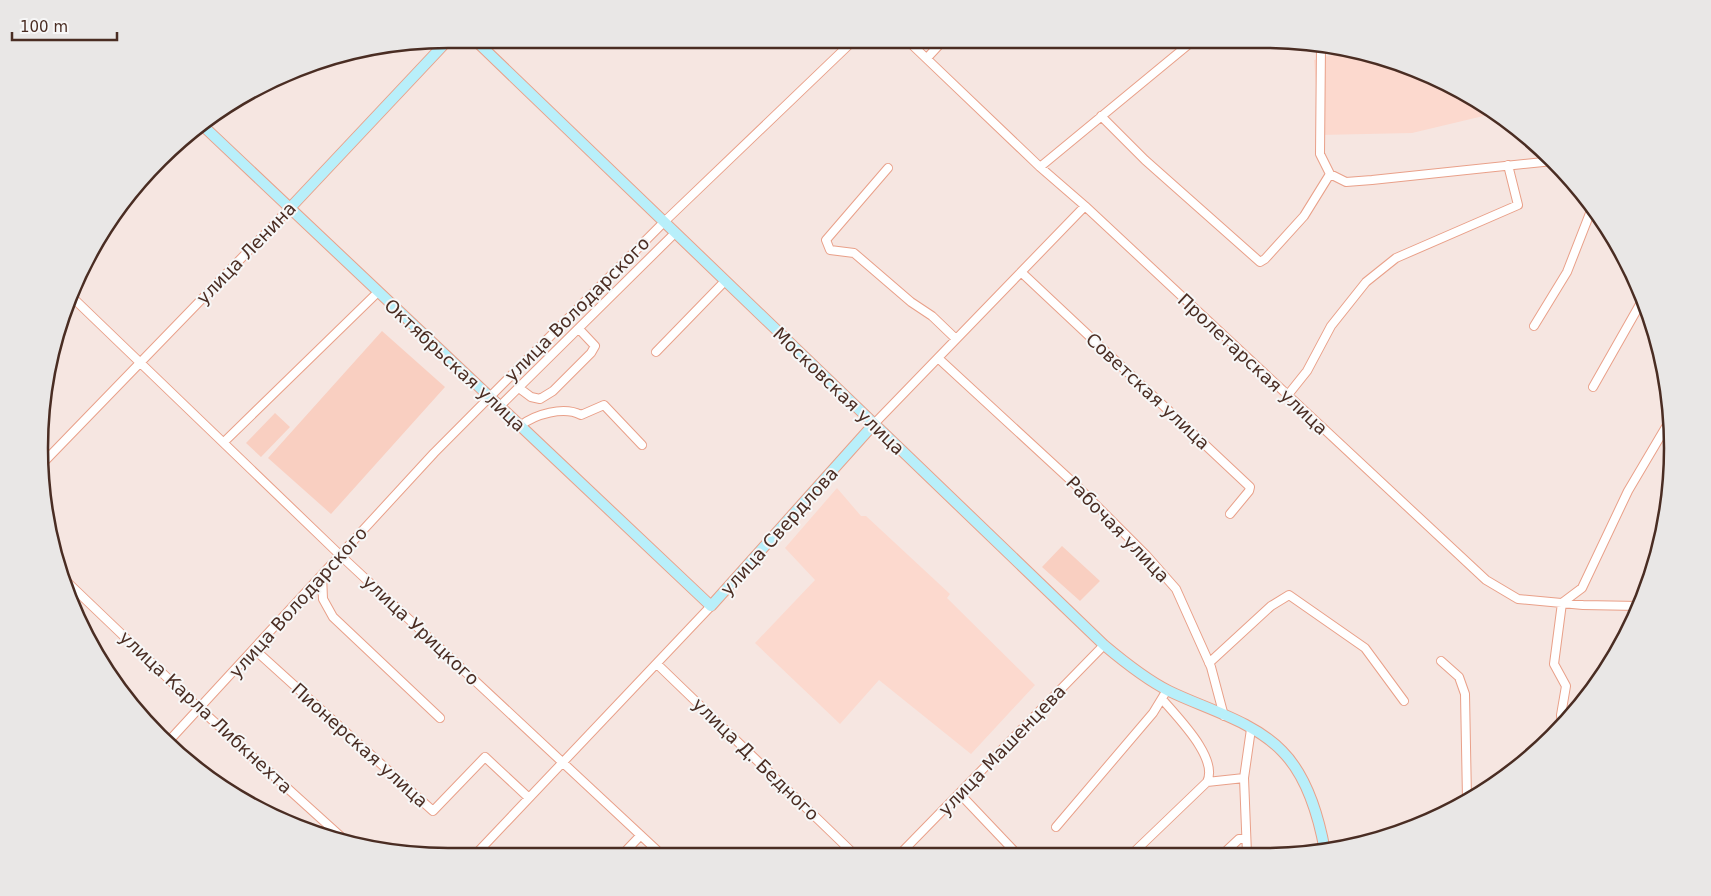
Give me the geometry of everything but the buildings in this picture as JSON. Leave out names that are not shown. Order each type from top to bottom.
[{"type":"main road","name":"улица Ленина","points":[[290,208],[441,48]]},
{"type":"main road","name":"Московская улица","points":[[483,48],[873,425],[1104,645],[1164,694],[1224,716]]},
{"type":"main road","name":"Октябрьская улица","points":[[206,129],[711,606]]},
{"type":"main road","name":"улица Свердлова","points":[[711,606],[873,425]]},
{"type":"main road","points":[[1224,716],[1275,744],[1296,769],[1315,812],[1323,844]]},
{"type":"street","name":"улица Володарского","points":[[173,738],[340,555],[489,397],[664,222],[846,48]]},
{"type":"street","name":"Пролетарская улица","points":[[915,48],[1040,167],[1085,206],[1486,580],[1518,599],[1631,606]]},
{"type":"street","points":[[926,58],[935,48]]},
{"type":"street","points":[[1040,167],[1184,48]]},
{"type":"street","points":[[1321,52],[1320,154],[1330,174],[1346,182],[1543,162]]},
{"type":"street","points":[[1101,116],[1145,160],[1260,262],[1265,259],[1304,216],[1330,174]]},
{"type":"street","points":[[1287,396],[1307,371],[1331,326],[1366,282],[1396,258],[1518,205],[1508,165]]},
{"type":"street","points":[[888,168],[826,240],[830,250],[854,253],[911,302],[932,316],[956,340]]},
{"type":"street","name":"улица Свердлова","points":[[873,425],[1085,206]]},
{"type":"street","name":"улица Ленина","points":[[48,458],[290,208]]},
{"type":"street","points":[[1534,326],[1567,272],[1589,215]]},
{"type":"street","points":[[500,406],[676,233]]},
{"type":"street","name":"Советская улица","points":[[1021,272],[1250,486],[1249,491],[1230,514]]},
{"type":"street","points":[[656,352],[725,281]]},
{"type":"street","points":[[224,442],[378,292]]},
{"type":"street","name":"улица Урицкого","points":[[76,301],[340,555],[654,848]]},
{"type":"street","points":[[1593,387],[1638,308]]},
{"type":"street","points":[[519,388],[531,397],[540,399],[553,391],[591,353],[595,346],[578,329]]},
{"type":"street","name":"Рабочая улица","points":[[938,358],[1078,487],[1146,555],[1176,589],[1209,663],[1224,716]]},
{"type":"street","points":[[520,426],[531,417],[572,410],[582,415],[604,405],[642,445]]},
{"type":"street","points":[[1561,715],[1566,686],[1554,664],[1562,603],[1582,588],[1628,490],[1663,431]]},
{"type":"street","points":[[322,575],[323,600],[333,618],[440,718]]},
{"type":"street","name":"улица Карла Либкнехта","points":[[73,588],[200,709],[336,833]]},
{"type":"street","points":[[1209,663],[1265,612],[1289,595],[1365,648],[1404,701]]},
{"type":"street","name":"улица Свердлова","points":[[482,848],[711,606]]},
{"type":"street","name":"улица Машенцева","points":[[906,848],[1104,645]]},
{"type":"street","name":"Пионерская улица","points":[[254,649],[433,811],[485,757],[529,798]]},
{"type":"street","points":[[1441,660],[1459,678],[1465,694],[1467,793]]},
{"type":"street","name":"улица Д. Бедного","points":[[657,664],[848,848]]},
{"type":"street","points":[[1056,827],[1153,714],[1164,694],[1199,743],[1210,770],[1207,782],[1138,848]]},
{"type":"street","points":[[1247,848],[1244,778],[1252,730]]},
{"type":"street","points":[[1207,782],[1244,778]]},
{"type":"street","points":[[960,794],[1011,848]]},
{"type":"street","points":[[629,848],[640,836]]},
{"type":"street","points":[[1229,848],[1238,839],[1246,839]]},
{"type":"shaded area","points":[[1335,54],[1392,69],[1440,89],[1486,115],[1412,133],[1320,135],[1314,60]]},
{"type":"shaded area","points":[[382,331],[445,387],[331,514],[268,458]]},
{"type":"shaded area","points":[[275,413],[290,427],[261,457],[246,443]]},
{"type":"shaded area","points":[[837,488],[861,516],[866,516],[950,594],[947,598],[1035,685],[971,754],[879,680],[840,724],[755,643],[815,580],[785,548]]},
{"type":"shaded area","points":[[1062,546],[1100,581],[1080,601],[1042,567]]}]
